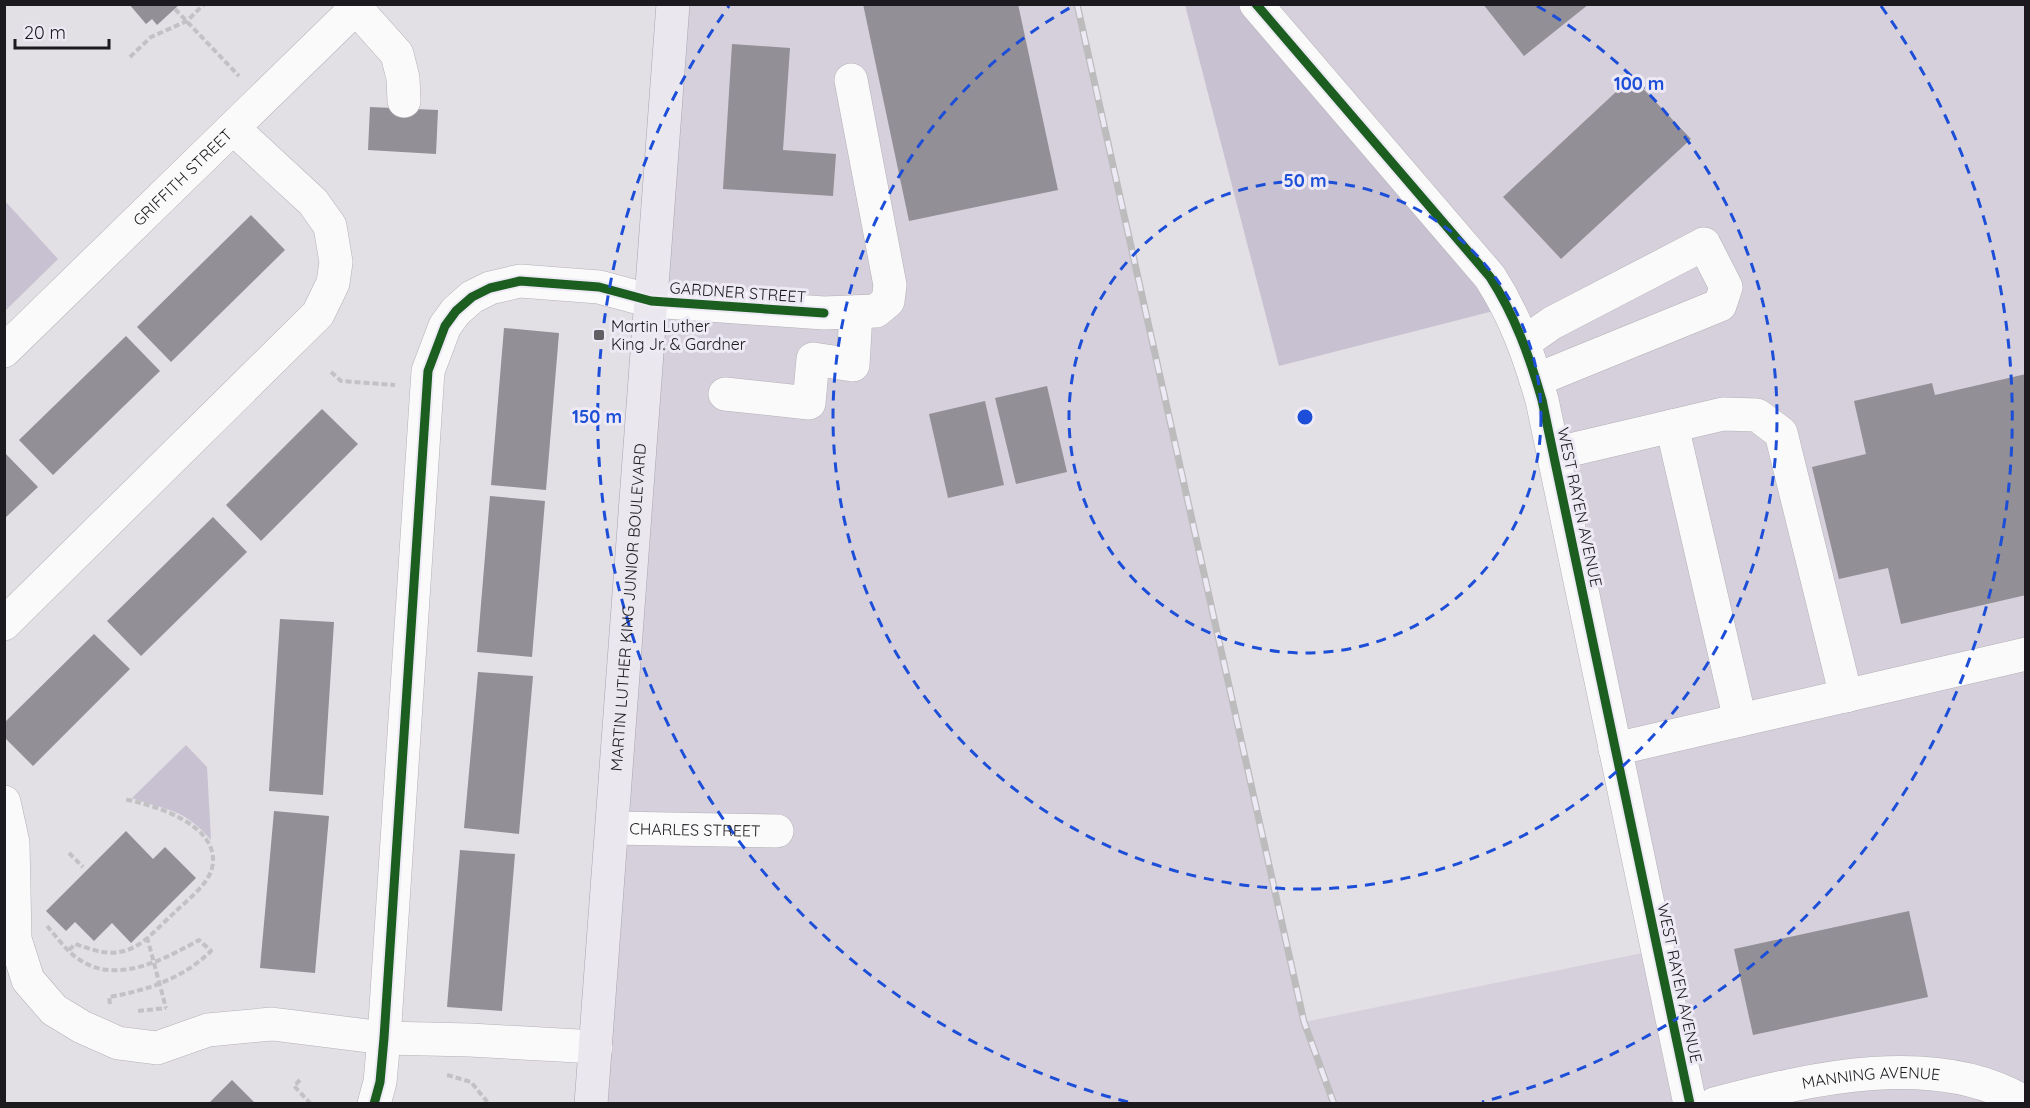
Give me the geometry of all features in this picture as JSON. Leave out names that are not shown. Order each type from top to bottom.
[{"type":"main road","name":"MARTIN LUTHER KING JUNIOR BOULEVARD","points":[[591,1104],[673,4]]},
{"type":"street","points":[[358,6],[397,54],[403,78],[404,101]]},
{"type":"street","name":"GRIFFITH STREET","points":[[4,351],[358,6]]},
{"type":"street","name":"WEST RAYEN AVENUE","points":[[1270,10],[1490,277],[1509,307],[1525,342],[1553,454],[1690,1104]]},
{"type":"street","name":"GARDNER STREET","points":[[374,1104],[380,1082],[384,1038],[428,371],[435,348],[451,318],[472,297],[490,288],[520,280],[599,287],[651,301],[824,313],[876,311],[888,301],[890,285],[851,80]]},
{"type":"street","points":[[4,624],[318,314],[333,284],[336,262],[330,225],[313,202],[233,128]]},
{"type":"street","points":[[1525,342],[1552,323],[1704,244],[1726,287],[1720,305],[1536,380]]},
{"type":"street","points":[[725,394],[809,403],[813,360],[853,365],[856,312]]},
{"type":"street","points":[[1553,454],[1723,414],[1757,415],[1781,433],[1846,696]]},
{"type":"street","points":[[1672,426],[1740,720]]},
{"type":"street","points":[[1616,749],[2025,654]]},
{"type":"street","points":[[4,802],[13,843],[15,939],[28,980],[54,1010],[82,1027],[118,1043],[157,1048],[208,1030],[272,1024],[384,1038],[596,1047]]},
{"type":"street","name":"CHARLES STREET","points":[[613,828],[777,831]]},
{"type":"street","name":"MANNING AVENUE","points":[[1714,1104],[1786,1085],[1850,1074],[1908,1073],[1968,1080],[2008,1093],[2025,1103]]},
{"type":"path","points":[[130,57],[151,37],[187,21],[204,4]]},
{"type":"path","points":[[175,9],[242,78]]},
{"type":"path","points":[[331,372],[341,381],[405,386]]},
{"type":"path","points":[[112,1009],[109,997],[160,984],[193,968],[211,951],[199,939],[153,962],[116,971],[80,961],[69,950],[75,944],[100,953],[123,952],[147,937],[203,884],[212,869],[213,852],[202,835],[187,822],[164,809],[124,799]]},
{"type":"path","points":[[69,853],[82,867]]},
{"type":"path","points":[[129,1010],[166,1008],[147,937]]},
{"type":"path","points":[[441,1074],[471,1082],[489,1104]]},
{"type":"path","points":[[300,1080],[294,1086],[311,1104]]},
{"type":"shaded area","points":[[673,5],[1077,5],[1304,1022],[1657,950],[1525,342],[1256,5],[2025,5],[2025,1103],[591,1104]]},
{"type":"shaded area","points":[[1185,5],[1256,5],[1509,307],[1279,366]]},
{"type":"shaded area","points":[[5,201],[58,259],[5,311]]},
{"type":"shaded area","points":[[186,745],[207,767],[211,840],[192,821],[183,816],[132,798]]},
{"type":"building","points":[[129,4],[180,4],[157,25],[152,19],[146,24]]},
{"type":"building","points":[[863,4],[1018,4],[1058,190],[909,221]]},
{"type":"building","points":[[1483,4],[1589,4],[1524,56]]},
{"type":"building","points":[[732,44],[790,48],[783,150],[836,154],[833,196],[723,189]]},
{"type":"building","points":[[1632,77],[1691,139],[1561,259],[1503,197]]},
{"type":"building","points":[[370,107],[438,110],[436,154],[368,150]]},
{"type":"building","points":[[251,215],[285,250],[171,362],[137,327]]},
{"type":"building","points":[[504,328],[559,333],[546,490],[491,485]]},
{"type":"building","points":[[126,336],[160,371],[53,475],[19,440]]},
{"type":"building","points":[[2026,374],[2026,595],[1901,624],[1888,568],[1839,579],[1812,467],[1866,454],[1854,401],[1932,383],[1935,395]]},
{"type":"building","points":[[1047,386],[1067,472],[1016,484],[995,398]]},
{"type":"building","points":[[985,401],[1004,485],[948,498],[929,414]]},
{"type":"building","points":[[322,409],[358,444],[261,541],[226,505]]},
{"type":"building","points":[[4,452],[38,487],[4,519]]},
{"type":"building","points":[[490,496],[545,501],[532,657],[477,652]]},
{"type":"building","points":[[213,517],[247,552],[141,656],[107,621]]},
{"type":"building","points":[[280,619],[334,622],[323,795],[269,791]]},
{"type":"building","points":[[94,634],[130,669],[33,766],[4,737],[4,723]]},
{"type":"building","points":[[478,672],[533,676],[519,834],[464,828]]},
{"type":"building","points":[[274,811],[329,816],[315,973],[260,968]]},
{"type":"building","points":[[126,831],[153,859],[165,847],[196,878],[131,943],[112,923],[94,941],[75,922],[66,931],[46,911]]},
{"type":"building","points":[[460,850],[515,854],[502,1011],[447,1007]]},
{"type":"building","points":[[1909,911],[1928,997],[1753,1035],[1734,949]]},
{"type":"building","points":[[232,1080],[256,1104],[208,1104]]},
{"type":"railway","points":[[1077,4],[1304,1022],[1334,1104]]},
{"type":"cycle path","points":[[1256,4],[1490,277],[1507,306],[1520,336],[1542,400],[1690,1104]]},
{"type":"cycle path","points":[[374,1104],[380,1082],[384,1038],[428,371],[445,326],[456,311],[472,297],[490,288],[520,281],[599,287],[651,301],[824,313]]},
{"type":"place","name":"Martin Luther King Jr. & Gardner","points":[[599,335]]}]
